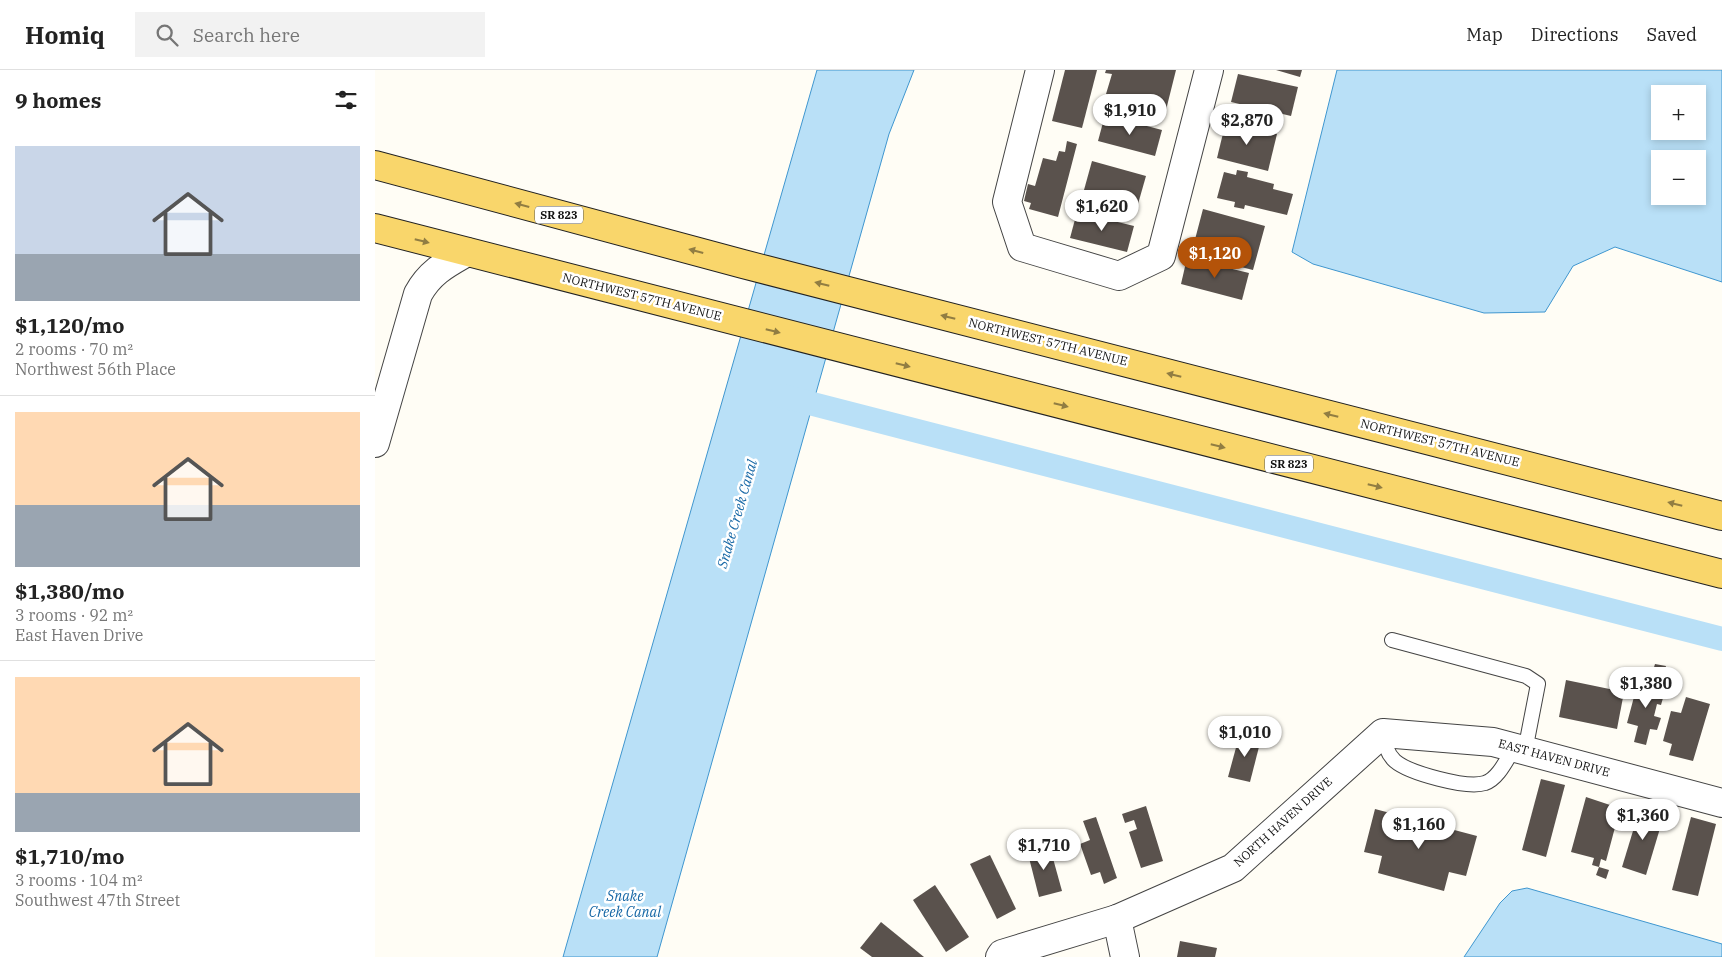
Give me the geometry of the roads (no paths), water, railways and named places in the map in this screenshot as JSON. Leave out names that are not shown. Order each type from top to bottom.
[{"type":"main road","name":"NORTHWEST 57TH AVENUE","points":[[375,165],[743,264],[1722,516]]},
{"type":"main road","name":"NORTHWEST 57TH AVENUE","points":[[375,228],[1722,574]]},
{"type":"street","points":[[1040,70],[1007,202],[1022,248],[1119,276],[1161,256],[1209,70]]},
{"type":"street","points":[[375,443],[418,294],[427,278],[441,266],[467,252]]},
{"type":"street","name":"EAST HAVEN DRIVE","points":[[1383,733],[1493,742],[1722,803]]},
{"type":"street","name":"NORTH HAVEN DRIVE","points":[[1000,957],[1002,954],[1117,919],[1233,868],[1383,733]]},
{"type":"street","points":[[1117,919],[1125,957]]},
{"type":"lane","points":[[1383,733],[1386,748],[1396,762],[1419,772],[1467,785],[1486,783],[1520,749],[1538,684],[1535,680],[1526,676],[1392,640]]},
{"type":"water","name":"Snake Creek Canal","points":[[817,70],[914,70],[889,134],[657,957],[563,957]]},
{"type":"water","points":[[1337,70],[1722,70],[1722,282],[1615,247],[1573,266],[1545,312],[1484,313],[1313,264],[1292,252]]},
{"type":"water","points":[[1527,888],[1722,944],[1722,957],[1464,957],[1500,903],[1512,891]]},
{"type":"waterway","points":[[782,396],[1722,639]]}]
